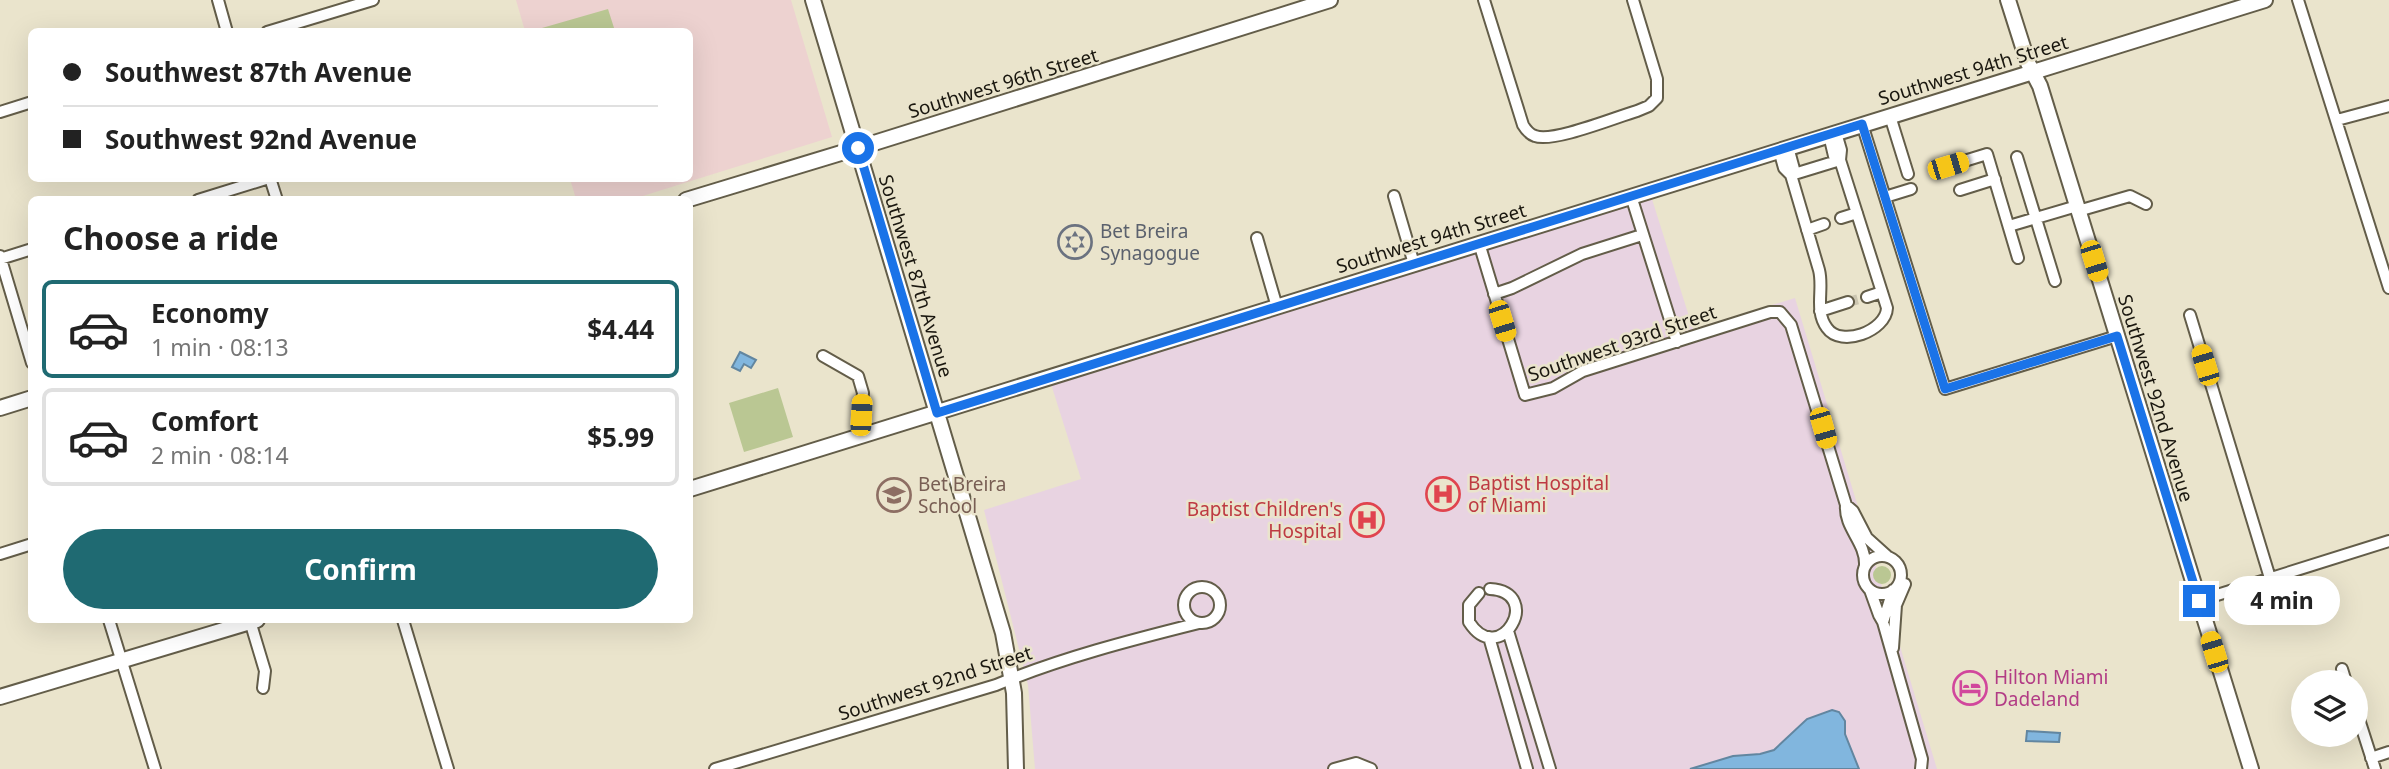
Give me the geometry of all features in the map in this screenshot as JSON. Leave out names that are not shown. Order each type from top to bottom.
[{"type":"street","points":[[218,0],[226,28]]},
{"type":"street","points":[[280,28],[373,0]]},
{"type":"street","name":"Southwest 87th Avenue","points":[[813,0],[994,602],[1012,678],[1016,769]]},
{"type":"street","name":"Southwest 96th Street","points":[[693,198],[1330,0]]},
{"type":"street","points":[[1484,0],[1521,121],[1532,135],[1549,137],[1637,111],[1654,102],[1658,93],[1657,79],[1633,0]]},
{"type":"street","name":"Southwest 92nd Avenue","points":[[2008,0],[2032,72],[2040,86],[2251,769]]},
{"type":"street","name":"Southwest 94th Street","points":[[693,488],[2032,72],[2242,4],[2265,0]]},
{"type":"street","points":[[2298,0],[2384,252],[2389,288]]},
{"type":"street","points":[[0,112],[28,103]]},
{"type":"street","points":[[2337,120],[2389,106]]},
{"type":"street","points":[[1890,116],[1908,174]]},
{"type":"street","points":[[1862,124],[1945,389],[2117,336]]},
{"type":"street","points":[[1783,149],[1784,168],[1791,175],[1822,283],[1820,310],[1828,330],[1836,335],[1847,336],[1864,332],[1878,327],[1886,317],[1887,308],[1840,160],[1835,157],[1832,134]]},
{"type":"street","points":[[1948,166],[1987,154],[2018,258]]},
{"type":"street","points":[[2017,157],[2055,281]]},
{"type":"street","points":[[1791,175],[1840,160]]},
{"type":"street","points":[[1960,190],[1995,179]]},
{"type":"street","points":[[211,196],[256,182]]},
{"type":"street","points":[[1885,197],[1911,188]]},
{"type":"street","points":[[1394,196],[1414,264]]},
{"type":"street","points":[[1631,196],[1677,342]]},
{"type":"street","points":[[2009,226],[2130,196],[2146,204]]},
{"type":"street","points":[[1841,218],[1857,213]]},
{"type":"street","points":[[1807,230],[1824,223]]},
{"type":"street","points":[[1479,243],[1494,294],[1582,254],[1642,235]]},
{"type":"street","points":[[1257,238],[1277,307]]},
{"type":"street","points":[[28,250],[0,258],[28,350]]},
{"type":"street","points":[[1867,297],[1882,292]]},
{"type":"street","name":"Southwest 93rd Street","points":[[1494,294],[1525,395],[1553,388],[1583,371],[1770,312],[1780,312],[1791,325],[1846,505]]},
{"type":"street","points":[[1820,310],[1848,302]]},
{"type":"street","points":[[2190,315],[2270,578]]},
{"type":"street","points":[[823,356],[858,376],[862,388],[861,415],[866,435]]},
{"type":"street","points":[[0,408],[28,399]]},
{"type":"street","points":[[1846,505],[1853,511],[1867,538],[1896,562],[1900,570],[1900,580],[1883,622]]},
{"type":"street","points":[[1846,505],[1847,521],[1864,550],[1863,577],[1883,622],[1922,764],[1931,769]]},
{"type":"street","points":[[2199,601],[2389,541]]},
{"type":"street","points":[[0,554],[28,545]]},
{"type":"street","points":[[1865,565],[1874,557],[1887,556]]},
{"type":"street","points":[[1892,651],[1896,605],[1905,584]]},
{"type":"street","points":[[1203,587],[1213,591],[1220,600],[1219,613],[1211,622],[1199,623],[1193,621],[1185,611],[1185,600],[1192,591],[1203,587]]},
{"type":"street","points":[[1870,590],[1880,594],[1894,590]]},
{"type":"street","points":[[1484,591],[1504,592],[1514,604],[1516,619],[1508,631],[1489,637],[1480,634],[1469,622],[1469,606],[1484,591]]},
{"type":"street","name":"Southwest 92nd Street","points":[[1166,630],[1185,611]]},
{"type":"street","points":[[110,623],[155,769]]},
{"type":"street","points":[[0,697],[244,623]]},
{"type":"street","points":[[255,623],[265,671],[263,688]]},
{"type":"street","points":[[404,623],[448,769]]},
{"type":"street","name":"Southwest 92nd Street","points":[[715,769],[1012,678],[1033,669],[1199,623]]},
{"type":"street","points":[[1508,631],[1550,769]]},
{"type":"street","points":[[1489,637],[1528,769]]},
{"type":"street","points":[[2373,763],[2389,752]]},
{"type":"street","points":[[1334,769],[1356,764],[1371,769]]},
{"type":"shaded area","points":[[516,0],[791,0],[832,137],[693,180],[693,28],[524,28]]},
{"type":"shaded area","points":[[571,182],[688,182],[643,196],[575,196]]},
{"type":"shaded area","name":"Baptist Hospital of Miami","points":[[1651,196],[1693,329],[1795,298],[1937,769],[1035,769],[1028,685],[984,510],[1081,479],[1051,384]]},
{"type":"green space","points":[[608,9],[614,28],[542,28]]},
{"type":"green space","points":[[778,388],[793,437],[744,452],[729,403]]},
{"type":"green space","points":[[1878,566],[1886,566],[1891,575],[1889,582],[1878,584],[1873,579],[1873,571]]},
{"type":"water","points":[[740,352],[756,360],[751,368],[744,364],[740,371],[732,367]]},
{"type":"water","points":[[1832,710],[1839,712],[1845,721],[1845,734],[1859,769],[1690,769],[1733,756],[1774,750],[1807,719]]},
{"type":"water","points":[[2027,731],[2060,733],[2059,742],[2026,741]]},
{"type":"tunnel","points":[[1848,302],[1867,297]]},
{"type":"place","name":"Bet Breira Synagogue","points":[[1075,242]]},
{"type":"place","name":"Baptist Hospital of Miami","points":[[1443,494]]},
{"type":"place","name":"Bet Breira School","points":[[894,495]]},
{"type":"place","name":"Baptist Children's Hospital","points":[[1367,520]]},
{"type":"place","name":"Hilton Miami Dadeland","points":[[1970,688]]},
{"type":"route","points":[[858,148],[937,413],[1862,124],[1945,389],[2117,336],[2199,601]]}]
